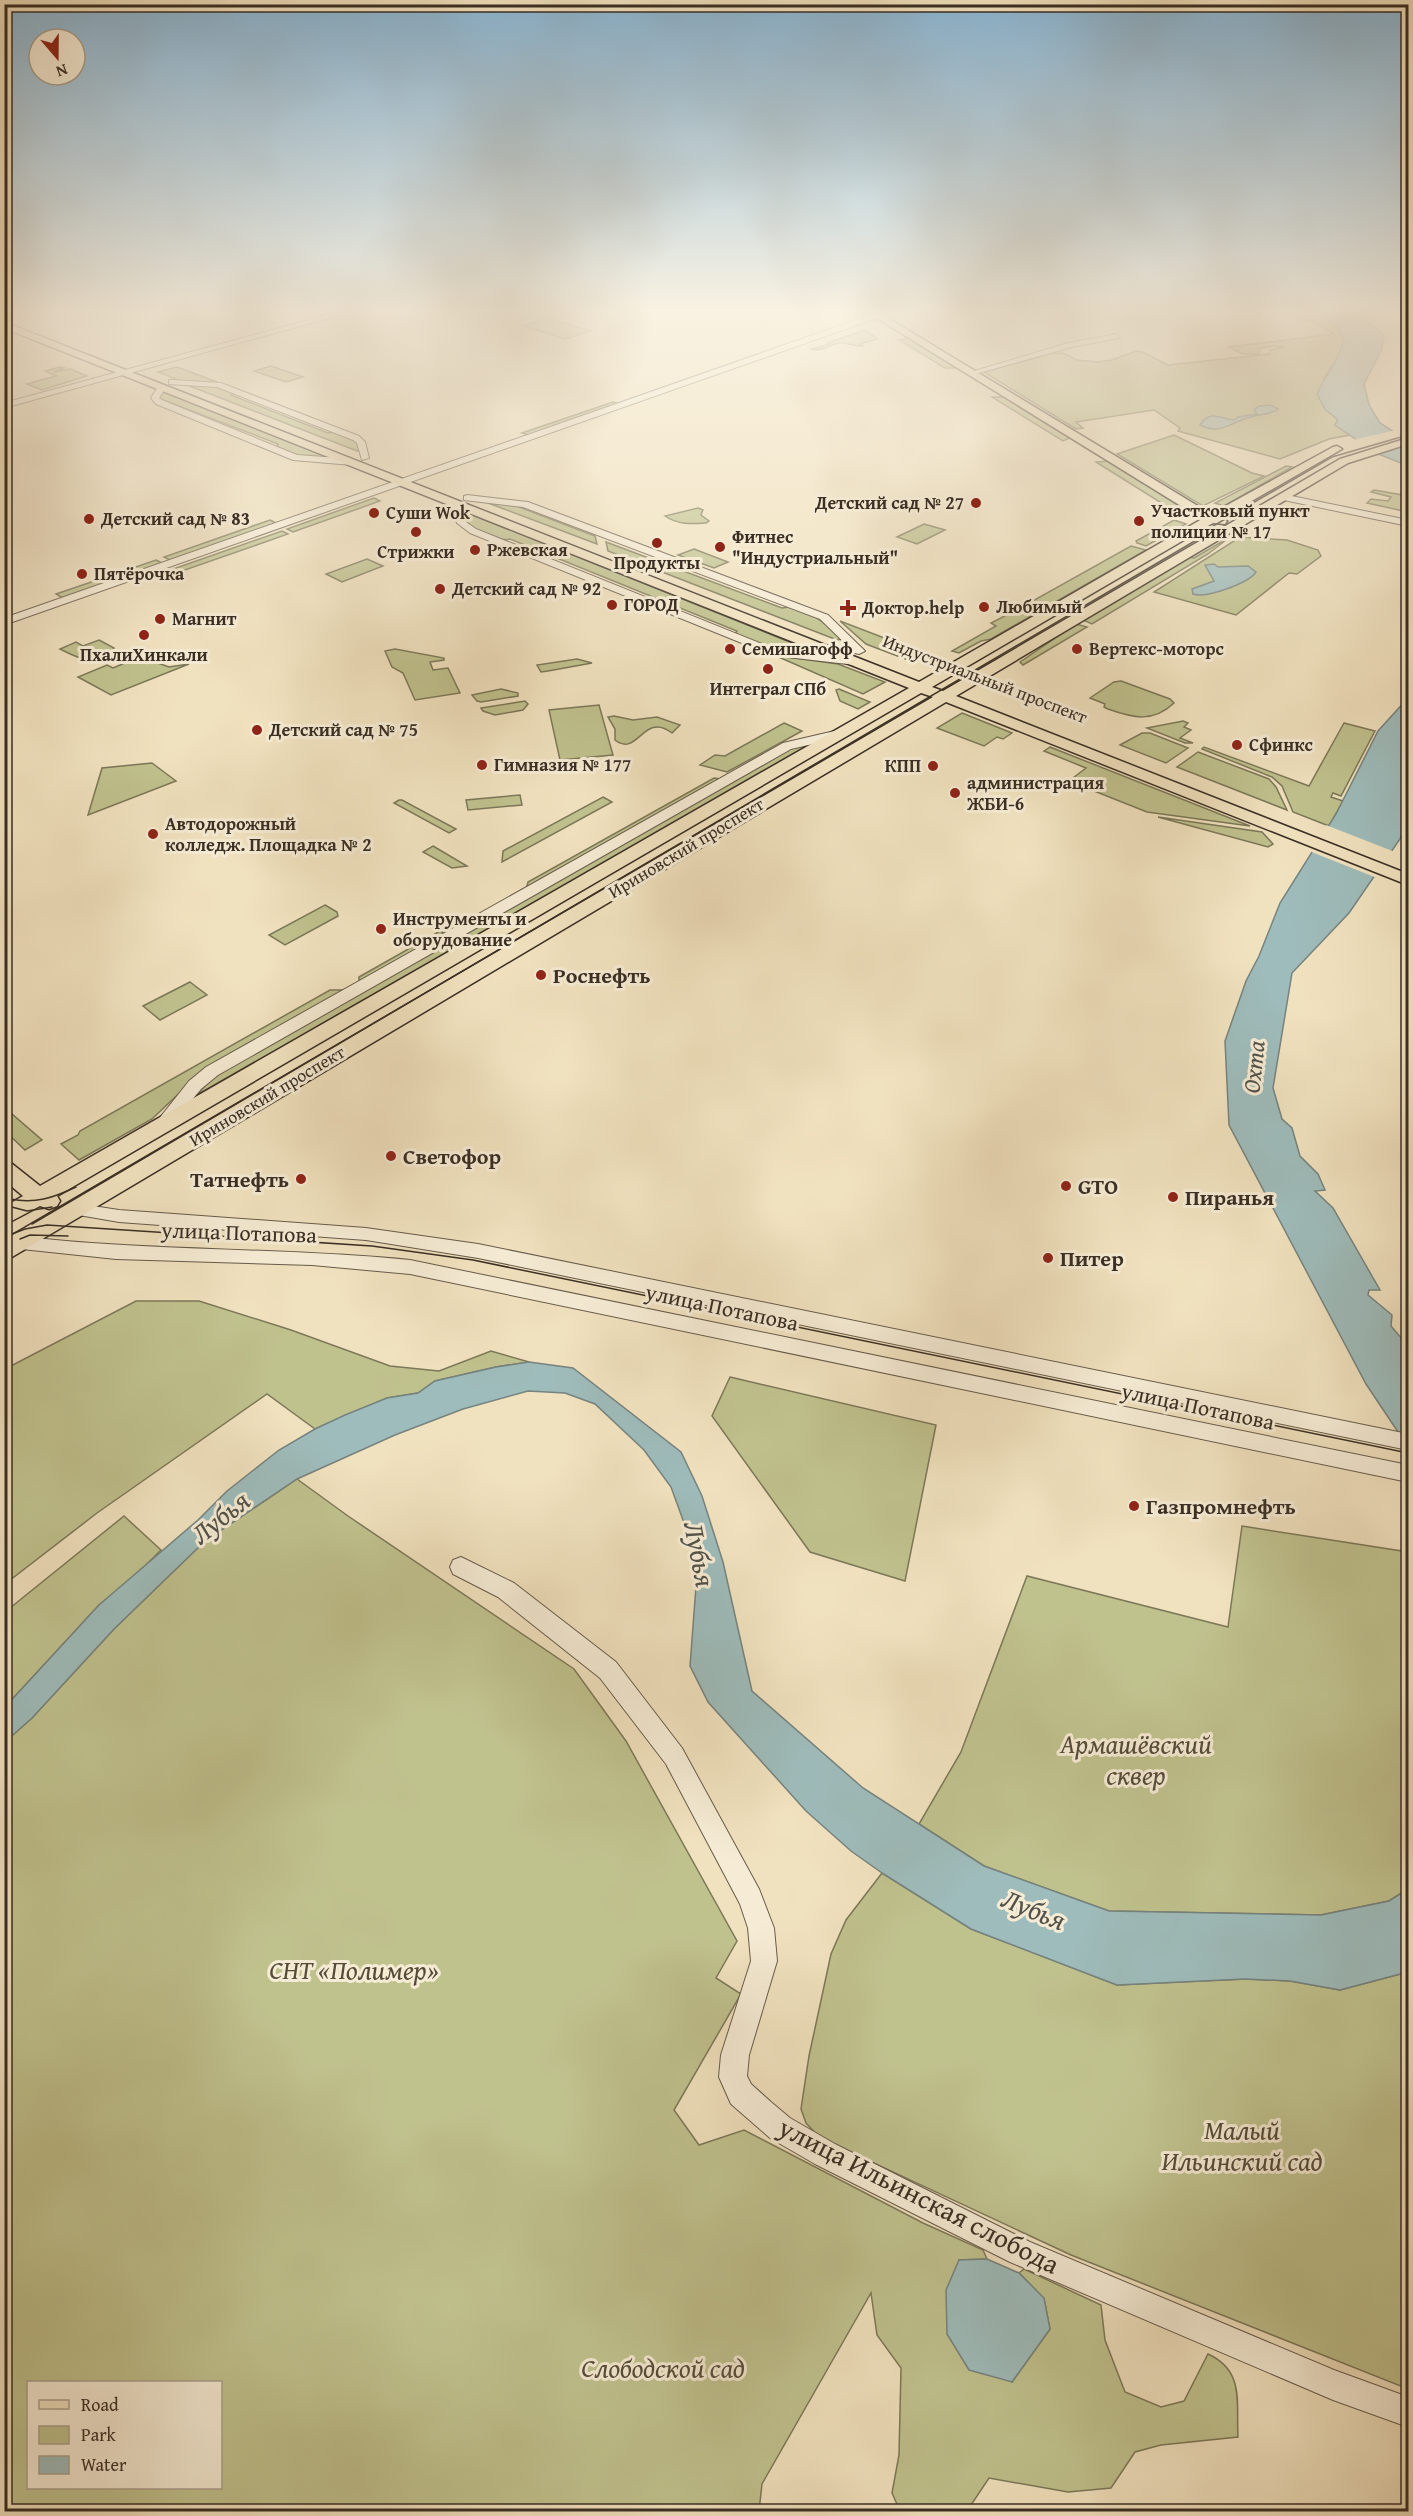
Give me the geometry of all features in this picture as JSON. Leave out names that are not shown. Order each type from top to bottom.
[{"type":"main road","name":"Индустриальный проспект","points":[[266,426],[352,462],[467,498],[857,656]]},
{"type":"main road","name":"Индустриальный проспект","points":[[279,426],[365,458],[453,502],[927,683],[1407,872]]},
{"type":"main road","points":[[1062,426],[1213,518],[1234,524]]},
{"type":"main road","points":[[1064,426],[1213,518]]},
{"type":"main road","points":[[1365,446],[1406,435]]},
{"type":"main road","name":"Ириновский проспект","points":[[4,1217],[1318,458],[1365,446]]},
{"type":"main road","name":"Ириновский проспект","points":[[9,1243],[74,1209],[1365,446]]},
{"type":"main road","points":[[4,1168],[38,1197],[74,1209]]},
{"type":"street","points":[[219,426],[296,458],[352,462]]},
{"type":"street","points":[[326,426],[361,442],[365,458]]},
{"type":"street","points":[[4,624],[566,426]]},
{"type":"street","points":[[1282,497],[1408,523]]},
{"type":"street","points":[[467,498],[525,504],[602,537],[824,617],[857,656]]},
{"type":"street","points":[[453,502],[462,523],[473,531],[754,645],[778,653],[857,656]]},
{"type":"street","name":"улица Потапова","points":[[74,1209],[119,1216],[366,1234],[478,1251],[1408,1442]]},
{"type":"street","name":"улица Потапова","points":[[9,1243],[70,1250],[335,1259],[410,1267],[1408,1474]]},
{"type":"street","name":"улица Ильинская слобода","points":[[461,1567],[506,1590],[608,1670],[674,1756],[750,1898],[761,1928],[764,1961],[735,2055],[732,2077],[741,2094],[761,2112],[780,2128],[825,2154],[1020,2252],[1333,2385],[1408,2412]]},
{"type":"green space","points":[[232,426],[253,426],[335,459],[299,457],[277,447],[278,444]]},
{"type":"green space","points":[[294,426],[311,426],[328,433],[336,432],[357,442],[360,450],[357,451]]},
{"type":"green space","points":[[541,426],[554,426],[529,435],[522,433]]},
{"type":"green space","points":[[1039,426],[1055,426],[1072,437],[1063,441]]},
{"type":"green space","points":[[1178,426],[1337,426],[1350,435],[1329,439],[1280,459],[1178,431],[1180,428]]},
{"type":"green space","points":[[1174,435],[1252,473],[1264,476],[1203,506],[1117,454]]},
{"type":"green space","points":[[1110,461],[1188,509],[1179,514],[1096,462]]},
{"type":"green space","points":[[1286,466],[1292,467],[1224,506],[1215,503]]},
{"type":"green space","points":[[1374,490],[1408,496],[1408,512],[1367,503],[1371,499],[1388,501],[1391,497],[1371,492]]},
{"type":"green space","points":[[374,498],[380,501],[293,532],[287,529]]},
{"type":"green space","points":[[488,503],[514,505],[595,536],[597,544]]},
{"type":"green space","points":[[698,508],[703,510],[701,515],[709,521],[696,524],[685,523],[665,516]]},
{"type":"green space","points":[[464,513],[822,655],[773,649],[735,634],[737,631],[510,539],[499,539],[487,535],[466,522]]},
{"type":"green space","points":[[270,520],[278,524],[172,561],[164,557]]},
{"type":"green space","points":[[1174,520],[1186,524],[1146,546],[1137,543],[1136,541]]},
{"type":"green space","points":[[924,524],[945,530],[917,544],[897,537]]},
{"type":"green space","points":[[282,531],[288,534],[162,578],[156,575]]},
{"type":"green space","points":[[1230,537],[1208,554],[1092,624],[1083,620],[1189,557],[1194,558]]},
{"type":"green space","points":[[1240,537],[1287,540],[1318,550],[1321,556],[1297,574],[1289,573],[1236,615],[1154,592]]},
{"type":"green space","points":[[606,542],[782,608],[790,607],[806,612],[842,639],[837,640],[608,551]]},
{"type":"green space","points":[[1131,546],[1146,550],[1045,608],[1029,603]]},
{"type":"green space","points":[[694,549],[728,562],[714,568],[678,555]]},
{"type":"green space","points":[[367,559],[383,566],[342,582],[326,574]]},
{"type":"green space","points":[[156,560],[164,564],[64,599],[56,594]]},
{"type":"green space","points":[[1022,607],[1038,612],[991,639],[981,641],[959,653],[952,651],[996,626],[991,623]]},
{"type":"green space","points":[[840,621],[926,654],[913,662],[866,644]]},
{"type":"green space","points":[[1076,624],[1087,627],[1023,665],[1020,662]]},
{"type":"green space","points":[[99,640],[114,648],[102,659],[88,660],[60,649],[76,642],[83,646]]},
{"type":"green space","points":[[395,649],[444,658],[444,660],[430,662],[433,670],[448,668],[460,693],[415,700],[403,673],[392,667],[385,651]]},
{"type":"green space","points":[[774,655],[838,664],[885,682],[863,694]]},
{"type":"green space","points":[[138,656],[169,667],[189,664],[111,695],[78,677],[107,665],[113,668],[125,663],[121,660]]},
{"type":"green space","points":[[577,659],[592,663],[541,672],[537,665]]},
{"type":"green space","points":[[1121,681],[1170,699],[1174,703],[1158,714],[1142,717],[1108,709],[1104,707],[1105,704],[1090,698],[1114,682]]},
{"type":"green space","points":[[501,689],[518,693],[518,696],[481,702],[472,695]]},
{"type":"green space","points":[[839,689],[870,702],[858,709],[840,701],[836,690]]},
{"type":"green space","points":[[525,701],[528,704],[523,710],[495,715],[481,708]]},
{"type":"green space","points":[[599,705],[613,755],[560,760],[549,710]]},
{"type":"green space","points":[[962,713],[1012,733],[1003,739],[997,737],[984,746],[937,728]]},
{"type":"green space","points":[[608,717],[633,720],[657,717],[680,725],[672,733],[654,727],[630,743],[623,744],[615,740],[615,729]]},
{"type":"green space","points":[[1183,721],[1188,723],[1184,727],[1191,730],[1180,738],[1193,743],[1185,743],[1147,728]]},
{"type":"green space","points":[[784,723],[802,731],[727,772],[700,765],[715,755],[725,756]]},
{"type":"green space","points":[[1344,723],[1375,731],[1341,796],[1333,793],[1331,797],[1343,801],[1329,826],[1293,812],[1282,786],[1272,777],[1202,749],[1204,747],[1309,786]]},
{"type":"green space","points":[[1142,733],[1150,733],[1188,748],[1166,763],[1120,745]]},
{"type":"green space","points":[[804,746],[805,748],[195,1096],[216,1075],[791,748]]},
{"type":"green space","points":[[1050,747],[1250,826],[1147,812],[1069,781],[1086,768],[1044,751]]},
{"type":"green space","points":[[1198,752],[1269,779],[1276,787],[1287,810],[1177,767]]},
{"type":"green space","points":[[152,763],[176,781],[88,815],[102,768]]},
{"type":"green space","points":[[714,778],[720,779],[529,887],[527,886],[528,882]]},
{"type":"green space","points":[[520,795],[522,805],[468,810],[466,800]]},
{"type":"green space","points":[[603,797],[612,802],[502,862],[503,851]]},
{"type":"green space","points":[[399,800],[456,829],[449,833],[394,803]]},
{"type":"green space","points":[[1158,817],[1262,832],[1273,844],[1268,847]]},
{"type":"green space","points":[[433,846],[467,866],[452,868],[423,852]]},
{"type":"green space","points":[[325,905],[337,912],[338,916],[285,945],[269,935]]},
{"type":"green space","points":[[440,931],[445,934],[361,982],[359,981],[359,977]]},
{"type":"green space","points":[[190,982],[207,995],[160,1020],[143,1006]]},
{"type":"green space","points":[[330,990],[345,990],[189,1084],[152,1119],[79,1160],[61,1144],[78,1135],[80,1131]]},
{"type":"green space","points":[[4,1108],[42,1140],[25,1150],[5,1131]]},
{"type":"green space","points":[[136,1301],[199,1301],[291,1330],[390,1366],[439,1371],[491,1351],[529,1362],[435,1381],[418,1393],[387,1398],[315,1429],[267,1394],[97,1513],[5,1584],[5,1369]]},
{"type":"green space","points":[[730,1377],[936,1425],[905,1581],[810,1552],[712,1416]]},
{"type":"green space","name":"СНТ «Полимер»","points":[[297,1479],[574,1669],[626,1741],[737,1941],[716,1978],[741,1994],[674,2110],[699,2145],[744,2130],[923,2223],[983,2250],[987,2259],[959,2260],[1012,2382],[1050,2329],[1044,2299],[1019,2273],[1024,2269],[1101,2305],[1105,2340],[1125,2392],[1161,2407],[1184,2401],[1208,2354],[1220,2361],[1228,2369],[1236,2389],[1238,2437],[1161,2445],[1135,2452],[1111,2488],[1068,2492],[989,2478],[967,2511],[900,2511],[892,2493],[899,2455],[901,2368],[877,2335],[871,2293],[762,2484],[759,2511],[5,2511],[4,1742],[32,1718],[114,1629],[205,1541]]},
{"type":"green space","points":[[124,1516],[161,1550],[126,1585],[99,1605],[5,1707],[5,1612]]},
{"type":"green space","name":"Армашёвский сквер","points":[[1242,1526],[1408,1552],[1408,1889],[1389,1901],[1321,1915],[1109,1911],[984,1866],[919,1824],[961,1752],[1027,1576],[1228,1627]]},
{"type":"green space","name":"Малый Ильинский сад","points":[[882,1873],[971,1929],[1117,1985],[1245,1979],[1290,1981],[1340,1990],[1408,1972],[1408,2389],[1071,2255],[820,2138],[806,2123],[801,2109],[809,2056],[831,1954],[846,1920]]},
{"type":"water","points":[[1203,426],[1227,426],[1214,429]]},
{"type":"water","points":[[1337,426],[1385,426],[1408,441],[1408,466],[1376,453]]},
{"type":"water","points":[[1214,564],[1218,567],[1248,566],[1256,572],[1245,581],[1226,589],[1207,594],[1193,594],[1192,589],[1214,581],[1205,565]]},
{"type":"water","name":"Охта","points":[[1408,698],[1408,819],[1400,839],[1349,913],[1292,973],[1273,1088],[1282,1119],[1292,1128],[1300,1156],[1318,1174],[1325,1190],[1315,1191],[1333,1208],[1380,1290],[1369,1290],[1368,1295],[1392,1315],[1391,1326],[1408,1343],[1408,1447],[1366,1384],[1229,1125],[1225,1041],[1246,981],[1259,956],[1280,903],[1336,814],[1378,731]]},
{"type":"water","name":"Лубья","points":[[529,1362],[573,1368],[681,1452],[702,1496],[723,1562],[752,1691],[863,1788],[984,1866],[1109,1911],[1321,1915],[1389,1901],[1408,1889],[1408,1972],[1340,1990],[1290,1981],[1245,1979],[1117,1985],[971,1929],[882,1873],[851,1851],[806,1811],[708,1702],[690,1666],[697,1573],[691,1542],[671,1487],[644,1450],[595,1404],[565,1393],[528,1391],[463,1409],[395,1435],[297,1479],[205,1541],[114,1629],[32,1718],[5,1742],[5,1707],[99,1605],[198,1520],[227,1491],[279,1450],[345,1415],[387,1398],[418,1393],[435,1381]]},
{"type":"water","points":[[987,2259],[1019,2273],[1044,2298],[1050,2329],[1012,2382],[969,2370],[947,2334],[946,2290],[959,2260]]},
{"type":"pier","points":[[1396,430],[1408,437],[1408,446],[1375,454],[1353,440]]},
{"type":"pier","points":[[1326,825],[1395,852],[1377,878],[1309,851]]},
{"type":"tram line","points":[[1196,536],[1332,457],[1408,435]]},
{"type":"tram line","points":[[32,1224],[1205,535]]},
{"type":"tram line","points":[[10,1199],[28,1201],[44,1199],[76,1187]]},
{"type":"tram line","points":[[4,1205],[27,1211],[52,1207]]},
{"type":"tram line","points":[[4,1209],[10,1219],[4,1229]]},
{"type":"tram line","points":[[4,1237],[25,1229],[47,1225],[372,1246],[473,1260],[1408,1453]]},
{"type":"tram line","points":[[20,1239],[30,1235],[68,1236]]},
{"type":"place","name":"Детский сад № 27","points":[[976,503]]},
{"type":"place","name":"Суши Wok","points":[[374,513]]},
{"type":"place","name":"Детский сад № 83","points":[[89,519]]},
{"type":"place","name":"Участковый пункт полиции № 17","points":[[1139,521]]},
{"type":"place","name":"Стрижки","points":[[416,532]]},
{"type":"place","name":"Продукты","points":[[657,543]]},
{"type":"place","name":"Фитнес \"Индустриальный\"","points":[[720,547]]},
{"type":"place","name":"Ржевская","points":[[475,550]]},
{"type":"place","name":"Пятёрочка","points":[[82,574]]},
{"type":"place","name":"Детский сад № 92","points":[[440,589]]},
{"type":"place","name":"ГОРОД","points":[[612,605]]},
{"type":"place","name":"Любимый","points":[[984,607]]},
{"type":"place","name":"Доктор.help","points":[[848,608]]},
{"type":"place","name":"Магнит","points":[[160,619]]},
{"type":"place","name":"ПхалиХинкали","points":[[144,635]]},
{"type":"place","name":"Семишагофф","points":[[730,649]]},
{"type":"place","name":"Вертекс-моторс","points":[[1077,649]]},
{"type":"place","name":"Интеграл СПб","points":[[768,669]]},
{"type":"place","name":"Детский сад № 75","points":[[257,730]]},
{"type":"place","name":"Сфинкс","points":[[1237,745]]},
{"type":"place","name":"Гимназия № 177","points":[[482,765]]},
{"type":"place","name":"КПП","points":[[933,766]]},
{"type":"place","name":"администрация ЖБИ-6","points":[[955,793]]},
{"type":"place","name":"Автодорожный колледж. Площадка № 2","points":[[153,834]]},
{"type":"place","name":"Инструменты и оборудование","points":[[381,929]]},
{"type":"place","name":"Роснефть","points":[[541,975]]},
{"type":"place","name":"Светофор","points":[[391,1156]]},
{"type":"place","name":"Татнефть","points":[[301,1179]]},
{"type":"place","name":"GTO","points":[[1066,1186]]},
{"type":"place","name":"Пиранья","points":[[1173,1197]]},
{"type":"place","name":"Питер","points":[[1048,1258]]},
{"type":"place","name":"Газпромнефть","points":[[1134,1506]]},
{"type":"park label","name":"Слободской сад","points":[[663,2368]]}]
